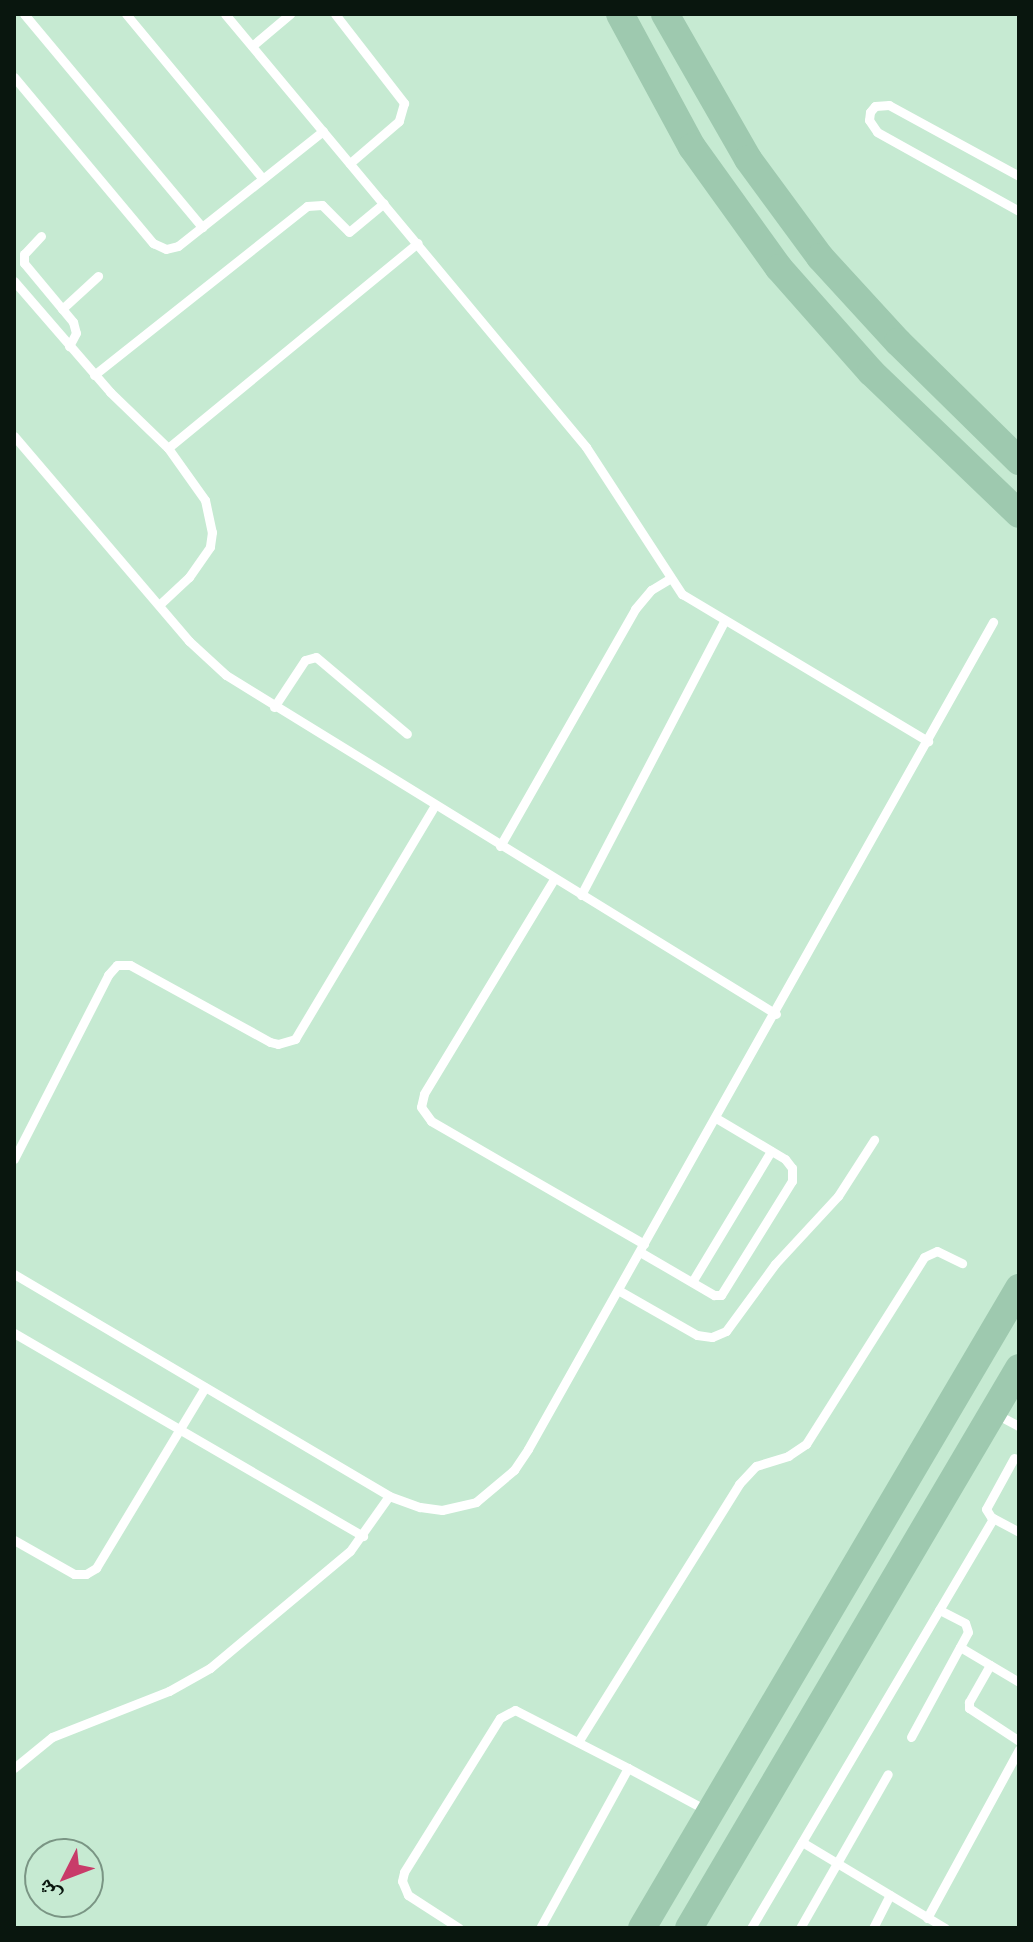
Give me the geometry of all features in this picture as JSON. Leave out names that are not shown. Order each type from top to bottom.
[{"type":"main road","points":[[620,14],[692,147],[779,268],[871,372],[1019,514]]},
{"type":"main road","points":[[665,14],[748,159],[820,257],[898,342],[1019,461]]},
{"type":"main road","points":[[642,1928],[1019,1288]]},
{"type":"main road","points":[[689,1928],[1019,1368]]},
{"type":"lane","points":[[24,14],[202,227]]},
{"type":"lane","points":[[126,14],[263,179]]},
{"type":"lane","points":[[225,14],[586,447],[669,579],[689,600],[928,741]]},
{"type":"lane","points":[[252,46],[290,14]]},
{"type":"lane","points":[[335,14],[404,103],[399,121],[350,163]]},
{"type":"lane","points":[[14,77],[159,248],[172,249],[323,131]]},
{"type":"lane","points":[[1019,176],[889,105],[875,106],[870,112],[869,120],[877,132],[1019,211]]},
{"type":"lane","points":[[94,375],[307,206],[322,205],[349,232],[384,203]]},
{"type":"lane","points":[[41,236],[24,254],[24,263],[76,327],[75,338],[69,346]]},
{"type":"lane","points":[[168,448],[418,243]]},
{"type":"lane","points":[[62,309],[98,276]]},
{"type":"lane","points":[[14,281],[94,375],[168,448],[205,500],[212,532],[210,547],[201,562],[159,605]]},
{"type":"lane","points":[[14,436],[206,659],[274,707],[776,1014]]},
{"type":"lane","points":[[500,846],[635,609],[651,590],[669,579]]},
{"type":"lane","points":[[581,895],[724,622]]},
{"type":"lane","points":[[14,1274],[389,1496],[420,1507],[442,1510],[468,1505],[497,1487],[528,1449],[776,1014],[993,622]]},
{"type":"lane","points":[[274,707],[305,660],[316,657],[407,734]]},
{"type":"lane","points":[[14,1159],[108,975],[117,965],[130,965],[270,1042],[287,1043],[295,1039],[435,805]]},
{"type":"lane","points":[[554,879],[424,1094],[421,1107],[431,1121],[717,1296],[727,1291],[792,1181],[792,1168],[771,1151],[716,1118]]},
{"type":"lane","points":[[618,1290],[697,1335],[719,1335],[732,1326],[789,1248],[838,1196],[874,1140]]},
{"type":"lane","points":[[692,1282],[771,1151]]},
{"type":"lane","points":[[578,1742],[747,1474],[766,1461],[798,1451],[806,1444],[924,1257],[937,1251],[962,1263]]},
{"type":"lane","points":[[14,1333],[363,1536]]},
{"type":"lane","points":[[14,1540],[68,1572],[91,1571],[100,1563],[205,1387]]},
{"type":"lane","points":[[993,1412],[1019,1426]]},
{"type":"lane","points":[[1014,1458],[986,1506],[993,1518],[1019,1532]]},
{"type":"lane","points":[[14,1768],[52,1737],[193,1679],[342,1558],[363,1536],[389,1496]]},
{"type":"lane","points":[[751,1928],[993,1518]]},
{"type":"lane","points":[[911,1737],[960,1647],[967,1627],[939,1610]]},
{"type":"lane","points":[[960,1647],[1019,1682]]},
{"type":"lane","points":[[927,1918],[1019,1742],[969,1708],[969,1702],[990,1665]]},
{"type":"lane","points":[[459,1928],[414,1901],[402,1881],[404,1872],[500,1718],[510,1710],[522,1712],[711,1813]]},
{"type":"lane","points":[[540,1928],[628,1768]]},
{"type":"lane","points":[[800,1928],[888,1774]]},
{"type":"lane","points":[[802,1842],[945,1928]]},
{"type":"lane","points":[[873,1928],[890,1895]]}]
